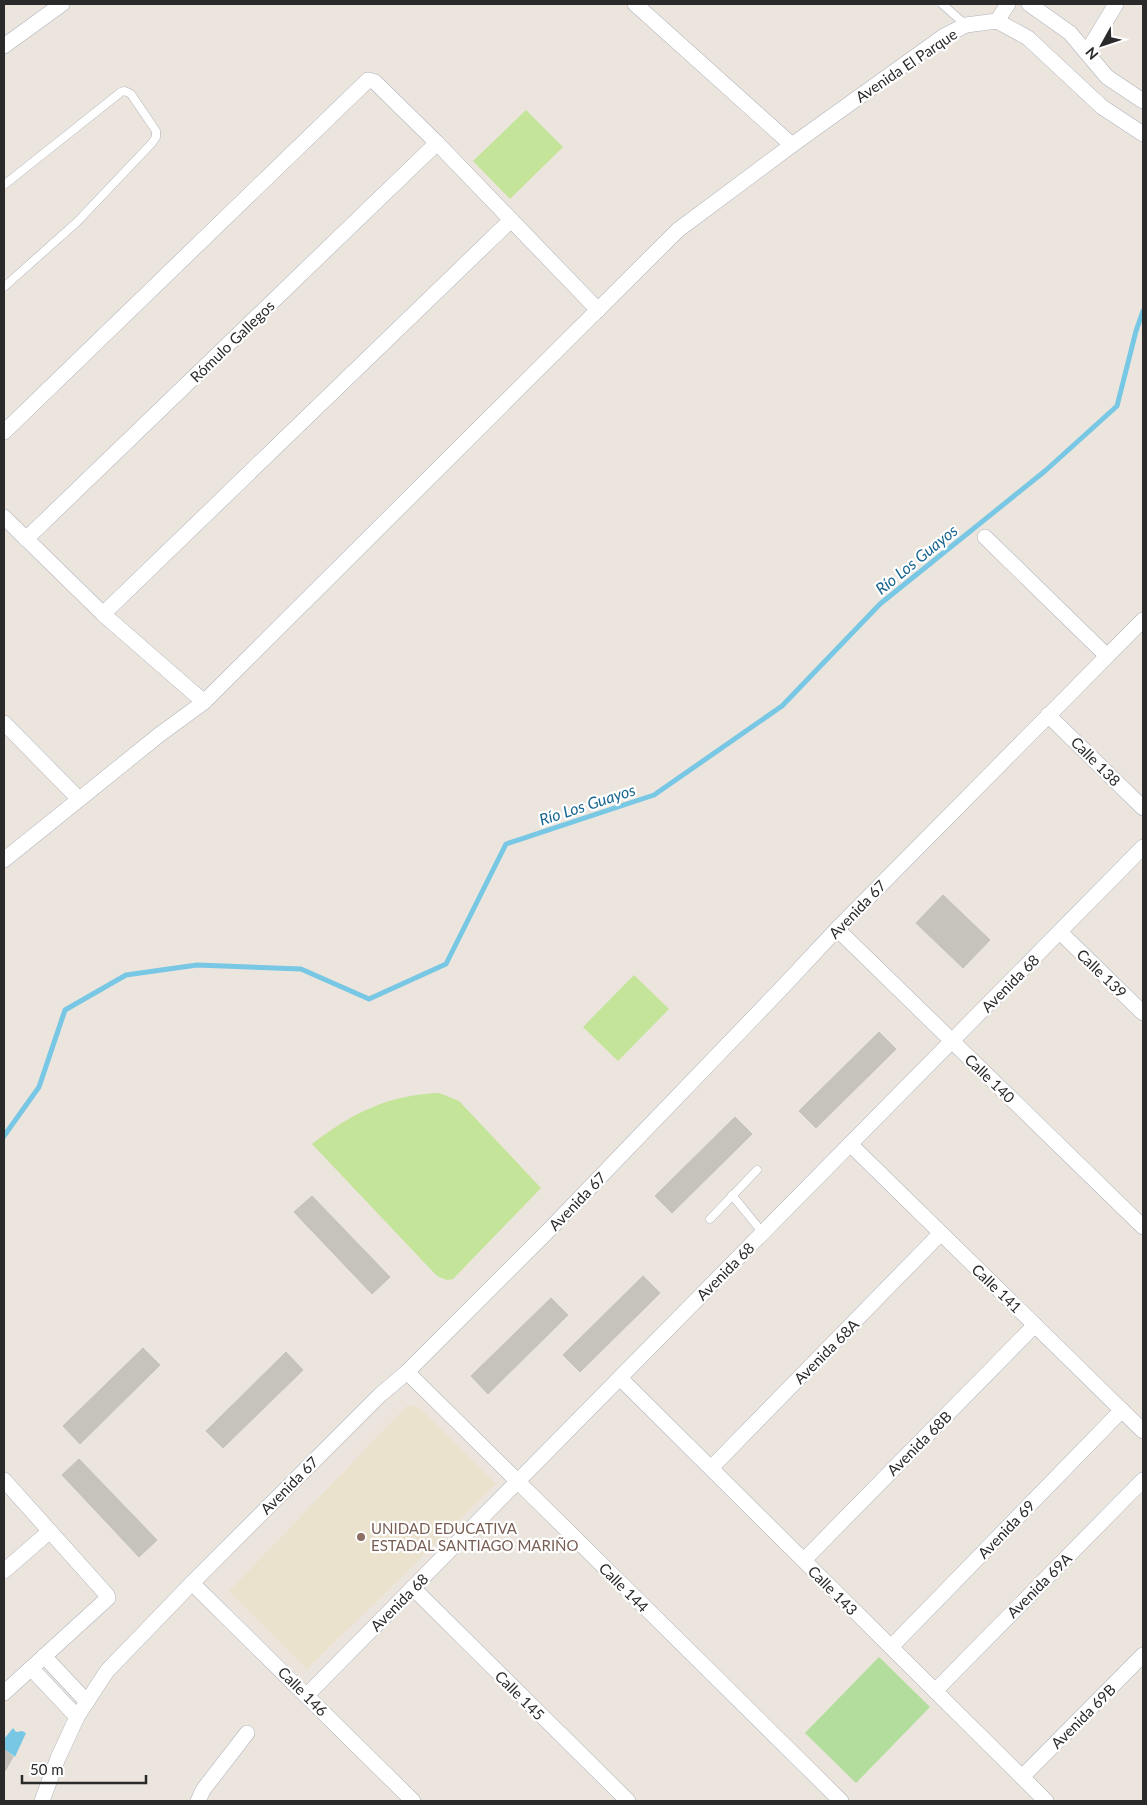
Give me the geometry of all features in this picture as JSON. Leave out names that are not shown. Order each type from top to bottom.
[{"type":"street","points":[[635,4],[792,145]]},
{"type":"street","points":[[1008,4],[997,21],[1028,38],[1102,107],[1143,134]]},
{"type":"street","points":[[1029,4],[1070,33],[1107,77],[1143,101]]},
{"type":"street","points":[[1087,52],[1116,4]]},
{"type":"street","points":[[4,46],[56,6]]},
{"type":"street","name":"Avenida El Parque","points":[[4,860],[204,702],[678,230],[792,145],[944,36],[966,26],[997,21]]},
{"type":"street","points":[[4,432],[368,80],[375,82],[437,143],[598,310]]},
{"type":"street","name":"Rómulo Gallegos","points":[[26,539],[437,143]]},
{"type":"street","points":[[103,614],[511,220]]},
{"type":"street","points":[[4,517],[103,614],[204,702]]},
{"type":"street","points":[[985,537],[1106,656]]},
{"type":"street","name":"Avenida 67","points":[[42,1801],[58,1758],[77,1718],[108,1671],[192,1583],[380,1395],[407,1372],[549,1230],[837,929],[1143,620]]},
{"type":"street","name":"Calle 138","points":[[1048,715],[1143,808]]},
{"type":"street","points":[[4,723],[80,799]]},
{"type":"street","name":"Avenida 68","points":[[307,1695],[1143,847]]},
{"type":"street","name":"Calle 140","points":[[837,929],[1143,1227]]},
{"type":"street","name":"Calle 139","points":[[1060,932],[1143,1014]]},
{"type":"street","name":"Calle 141","points":[[850,1144],[1143,1431]]},
{"type":"street","name":"Avenida 68A","points":[[711,1468],[941,1233]]},
{"type":"street","name":"Avenida 68B","points":[[804,1560],[1035,1325]]},
{"type":"street","name":"Calle 144","points":[[407,1372],[841,1801]]},
{"type":"street","name":"Calle 143","points":[[620,1378],[1046,1801]]},
{"type":"street","name":"Avenida 69","points":[[891,1647],[1122,1410]]},
{"type":"street","points":[[4,1480],[108,1595],[108,1598],[4,1693]]},
{"type":"street","name":"Avenida 69A","points":[[935,1691],[1143,1480]]},
{"type":"street","points":[[4,1571],[50,1531]]},
{"type":"street","name":"Calle 146","points":[[192,1583],[413,1801]]},
{"type":"street","name":"Calle 145","points":[[413,1588],[628,1801]]},
{"type":"street","name":"Avenida 69B","points":[[1022,1777],[1143,1655]]},
{"type":"street","points":[[44,1656],[87,1702]]},
{"type":"street","points":[[31,1668],[77,1718]]},
{"type":"street","points":[[214,1801],[200,1796],[247,1733]]},
{"type":"lane","points":[[942,4],[966,26]]},
{"type":"lane","points":[[4,185],[121,92],[125,91],[131,94],[156,131],[156,137],[152,143],[78,222],[4,287]]},
{"type":"lane","points":[[710,1218],[757,1170]]},
{"type":"lane","points":[[732,1195],[763,1233]]},
{"type":"shaded area","name":"UNIDAD EDUCATIVA ESTADAL SANTIAGO MARIÑO","points":[[412,1405],[421,1409],[496,1484],[307,1669],[229,1591],[407,1406]]},
{"type":"green space","points":[[526,110],[563,147],[510,199],[473,161]]},
{"type":"green space","points":[[634,975],[669,1009],[618,1061],[583,1027]]},
{"type":"green space","points":[[439,1093],[459,1101],[541,1188],[453,1279],[447,1280],[437,1276],[312,1144],[342,1123],[371,1108],[403,1097]]},
{"type":"green space","points":[[879,1657],[930,1707],[856,1783],[805,1733]]},
{"type":"water","points":[[13,1728],[16,1732],[22,1731],[26,1733],[15,1757],[4,1749],[4,1739]]},
{"type":"building","points":[[943,895],[990,940],[963,968],[916,923]]},
{"type":"building","points":[[879,1032],[896,1049],[816,1128],[799,1111]]},
{"type":"building","points":[[735,1117],[752,1134],[672,1213],[655,1196]]},
{"type":"building","points":[[312,1196],[390,1277],[372,1294],[294,1212]]},
{"type":"building","points":[[643,1276],[660,1293],[580,1372],[563,1355]]},
{"type":"building","points":[[551,1298],[568,1315],[488,1394],[471,1376]]},
{"type":"building","points":[[143,1348],[160,1365],[80,1444],[63,1426]]},
{"type":"building","points":[[286,1352],[303,1370],[223,1448],[206,1431]]},
{"type":"building","points":[[79,1459],[157,1540],[139,1557],[62,1475]]},
{"type":"building","points":[[4,1749],[13,1757],[5,1771],[4,1770]]},
{"type":"waterway","name":"Río Los Guayos","points":[[4,1136],[39,1087],[65,1010],[126,975],[197,965],[301,969],[369,999],[446,964],[506,844],[654,795],[782,706],[880,604],[1045,471],[1117,406],[1143,311]]},
{"type":"place","name":"UNIDAD EDUCATIVA ESTADAL SANTIAGO MARIÑO","points":[[361,1537]]}]
